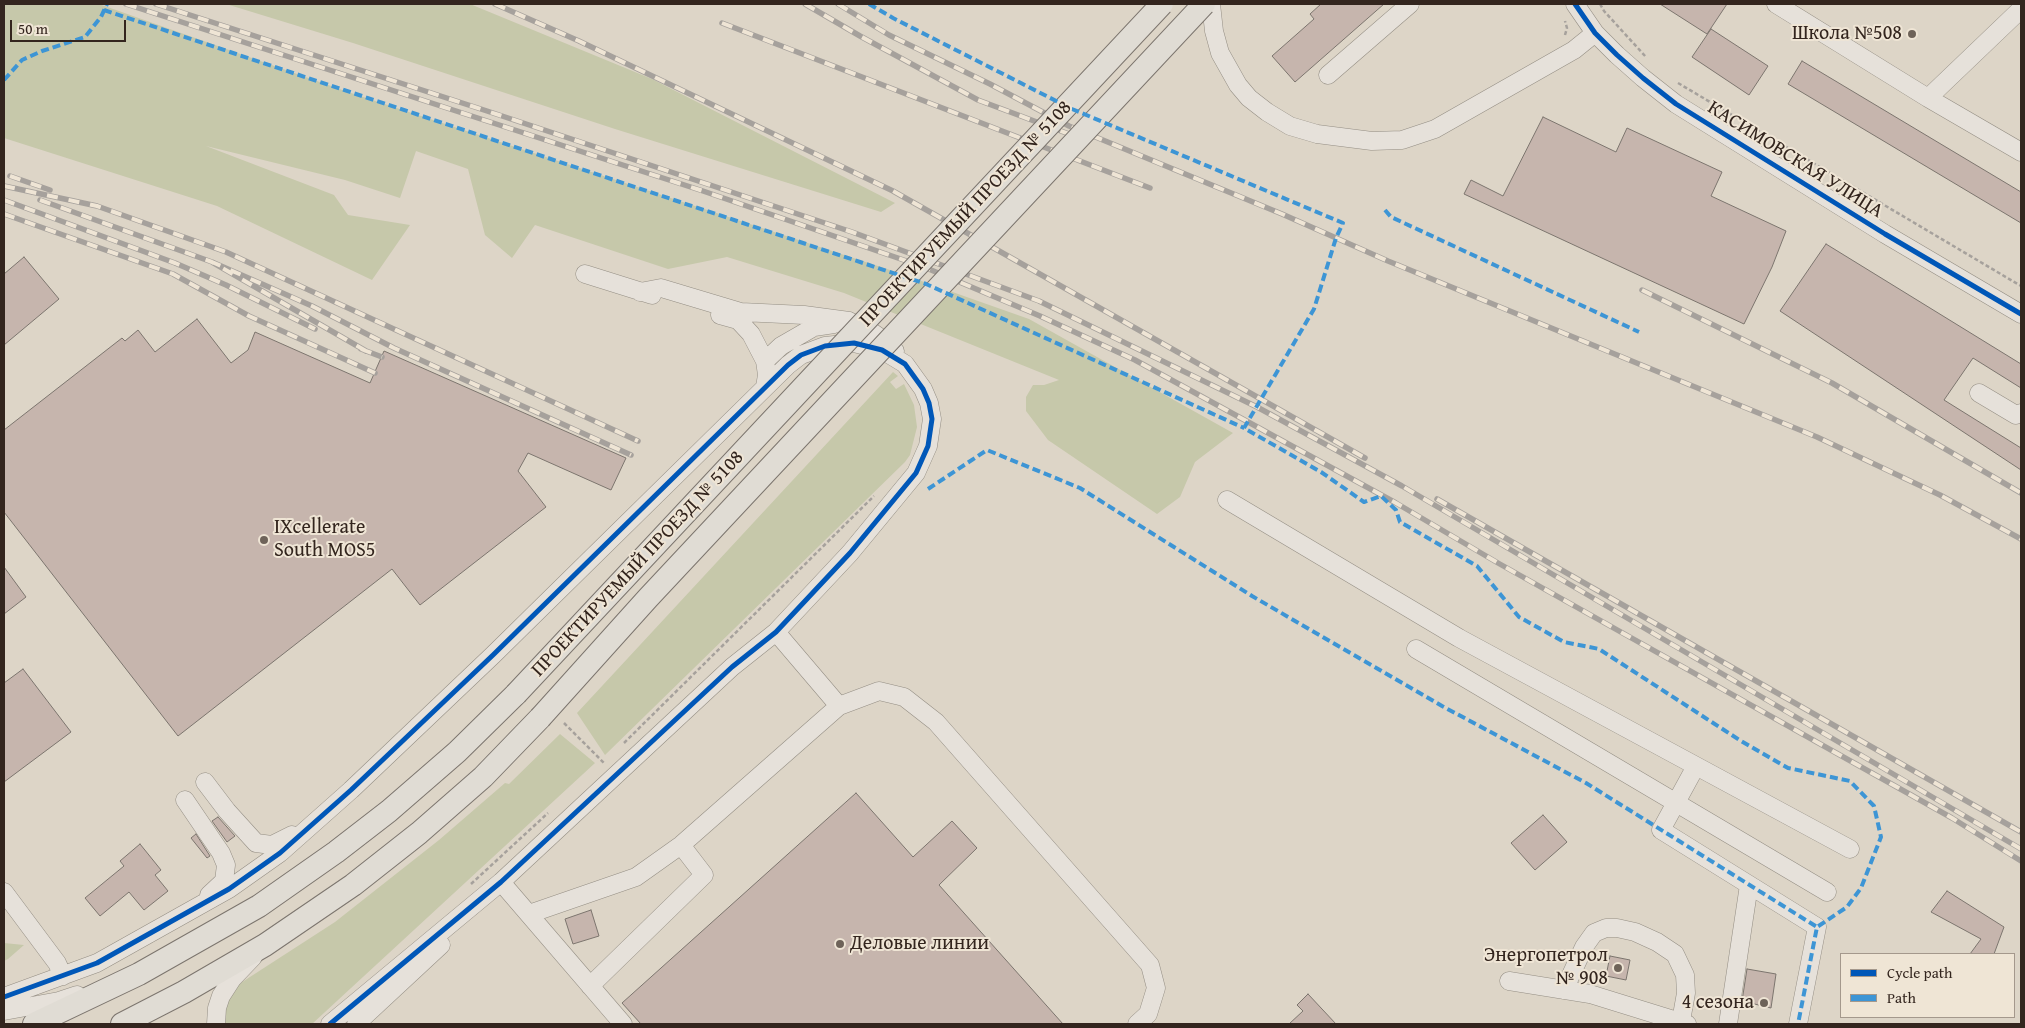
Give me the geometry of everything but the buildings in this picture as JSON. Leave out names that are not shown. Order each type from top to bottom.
[{"type":"main road","name":"ПРОЕКТИРУЕМЫЙ ПРОЕЗД № 5108","points":[[34,1024],[140,974],[260,906],[336,852],[389,811],[457,752],[516,694],[1162,4]]},
{"type":"main road","name":"ПРОЕКТИРУЕМЫЙ ПРОЕЗД № 5108","points":[[122,1024],[184,992],[265,945],[353,886],[419,833],[483,777],[1204,4]]},
{"type":"street","points":[[1210,4],[1220,53],[1238,85],[1249,98],[1266,112],[1290,126],[1317,134],[1372,141],[1402,140],[1435,129],[1574,50],[1596,33]]},
{"type":"street","points":[[1328,75],[1410,4]]},
{"type":"street","points":[[1776,4],[1928,98],[2021,152]]},
{"type":"street","points":[[1928,98],[2021,9]]},
{"type":"street","name":"КАСИМОВСКАЯ УЛИЦА","points":[[1570,11],[1643,78],[1676,104],[1885,234],[2021,314]]},
{"type":"street","points":[[585,274],[738,320],[751,334],[765,361],[767,375],[765,387]]},
{"type":"street","points":[[356,1024],[424,962],[501,882],[732,666],[776,632],[850,553],[916,473],[923,460],[931,434],[932,419],[923,389],[882,339],[849,321],[804,315],[741,312],[661,288],[640,292]]},
{"type":"street","points":[[765,361],[781,346],[814,328],[849,321]]},
{"type":"street","points":[[4,997],[97,962],[248,878],[280,853],[351,790],[493,655],[788,365],[801,356],[825,346],[839,343],[868,345],[882,350],[904,364]]},
{"type":"street","points":[[1978,393],[2016,415],[2021,413]]},
{"type":"street","points":[[1227,500],[1459,638],[1850,849]]},
{"type":"street","points":[[776,632],[839,706]]},
{"type":"street","points":[[1416,648],[1827,892]]},
{"type":"street","points":[[530,914],[636,878],[681,845],[839,706],[879,691],[904,697],[936,722],[1150,965],[1156,988],[1148,1014],[1137,1024]]},
{"type":"street","points":[[1696,766],[1661,830],[1817,927],[1798,1024]]},
{"type":"street","points":[[205,782],[250,838],[262,845],[272,845],[314,822]]},
{"type":"street","points":[[185,800],[221,853],[226,865],[224,881],[194,908]]},
{"type":"street","points":[[590,986],[704,875],[681,845]]},
{"type":"street","points":[[501,882],[623,1024]]},
{"type":"street","points":[[330,1024],[501,882]]},
{"type":"street","points":[[1728,1024],[1749,885]]},
{"type":"street","points":[[4,892],[57,963],[63,976]]},
{"type":"street","points":[[1510,981],[1564,990],[1590,994],[1684,1023],[1685,975],[1675,954],[1657,942],[1635,932],[1617,928],[1606,928],[1594,933],[1584,947],[1564,990]]},
{"type":"street","points":[[216,1024],[217,1008],[221,996],[232,979],[265,945]]},
{"type":"street","points":[[4,1011],[58,1001],[140,974]]},
{"type":"path","points":[[1600,4],[1604,11],[1647,58]]},
{"type":"path","points":[[1564,37],[1570,11]]},
{"type":"path","points":[[1673,80],[2021,286]]},
{"type":"path","points":[[564,723],[604,763]]},
{"type":"green space","points":[[4,4],[99,4],[348,92],[893,271],[1029,319],[1233,433],[1195,462],[1180,497],[1157,514],[1048,440],[1026,411],[1026,397],[1033,385],[1044,385],[1059,380],[844,293],[727,257],[668,269],[535,225],[512,258],[485,235],[468,169],[416,151],[400,198],[345,180],[206,146],[334,195],[348,215],[410,225],[372,280],[217,206],[4,138]]},
{"type":"green space","points":[[226,4],[470,4],[652,79],[895,203],[881,212]]},
{"type":"green space","points":[[893,372],[898,376],[890,382],[896,389],[904,384],[914,405],[917,427],[910,455],[905,462],[605,755],[577,713]]},
{"type":"green space","points":[[560,734],[595,763],[312,1024],[221,1024],[221,1012],[236,986],[335,922],[439,840],[505,783],[509,784]]},
{"type":"green space","points":[[4,943],[24,945],[4,961]]},
{"type":"railway","points":[[126,4],[703,191],[924,267],[1040,316],[1135,360],[1396,503],[1498,563],[1952,818],[2021,861]]},
{"type":"railway","points":[[156,4],[852,232],[1039,301],[1257,407],[1402,486],[2021,849]]},
{"type":"railway","points":[[495,4],[579,41],[893,191],[1365,458]]},
{"type":"railway","points":[[805,4],[978,100],[1085,140]]},
{"type":"railway","points":[[838,4],[889,35],[990,84],[1069,126],[1282,214],[1388,261],[1817,437],[1940,495],[2021,539]]},
{"type":"railway","points":[[722,23],[1150,188]]},
{"type":"railway","points":[[10,176],[50,190]]},
{"type":"railway","points":[[4,186],[97,206],[226,252],[638,441]]},
{"type":"railway","points":[[4,200],[175,263],[226,285],[315,329]]},
{"type":"railway","points":[[40,200],[212,262]]},
{"type":"railway","points":[[4,214],[173,274],[249,316],[375,373]]},
{"type":"railway","points":[[366,351],[212,262],[312,306],[394,348],[631,455]]},
{"type":"railway","points":[[1642,290],[1832,383],[2021,493]]},
{"type":"railway","points":[[361,349],[382,357]]},
{"type":"railway","points":[[1437,499],[2021,832]]},
{"type":"marked path","points":[[4,80],[22,60],[42,51],[85,37],[101,17],[107,4]]},
{"type":"marked path","points":[[869,4],[1072,109],[1343,223],[1336,238],[1314,309],[1244,428],[1321,472],[1364,502],[1381,496],[1396,510],[1400,522],[1477,566],[1519,617],[1564,642],[1599,649],[1741,741],[1788,768],[1850,781],[1874,806],[1881,837],[1861,888],[1847,907],[1817,927]]},
{"type":"marked path","points":[[104,10],[926,284],[1244,428]]},
{"type":"marked path","points":[[1385,210],[1391,217],[1639,332]]},
{"type":"marked path","points":[[928,489],[987,450],[1080,488],[1252,596],[1442,706],[1586,783],[1817,927],[1798,1024]]},
{"type":"cycle path","points":[[1575,4],[1595,33],[1617,55],[1676,104],[1885,234],[2021,314]]},
{"type":"cycle path","points":[[4,997],[97,963],[229,889],[280,853],[351,790],[493,655],[788,365],[801,355],[825,346],[854,343],[882,350],[905,364],[923,389],[929,403],[932,419],[928,446],[916,473],[850,553],[776,632],[732,667],[501,882],[330,1024]]},
{"type":"place","name":"Школа №508","points":[[1912,34]]},
{"type":"place","name":"IXcellerate South MOS5","points":[[264,540]]},
{"type":"place","name":"Деловые линии","points":[[840,944]]},
{"type":"place","name":"Энергопетрол № 908","points":[[1618,968]]},
{"type":"place","name":"4 сезона","points":[[1764,1003]]}]
